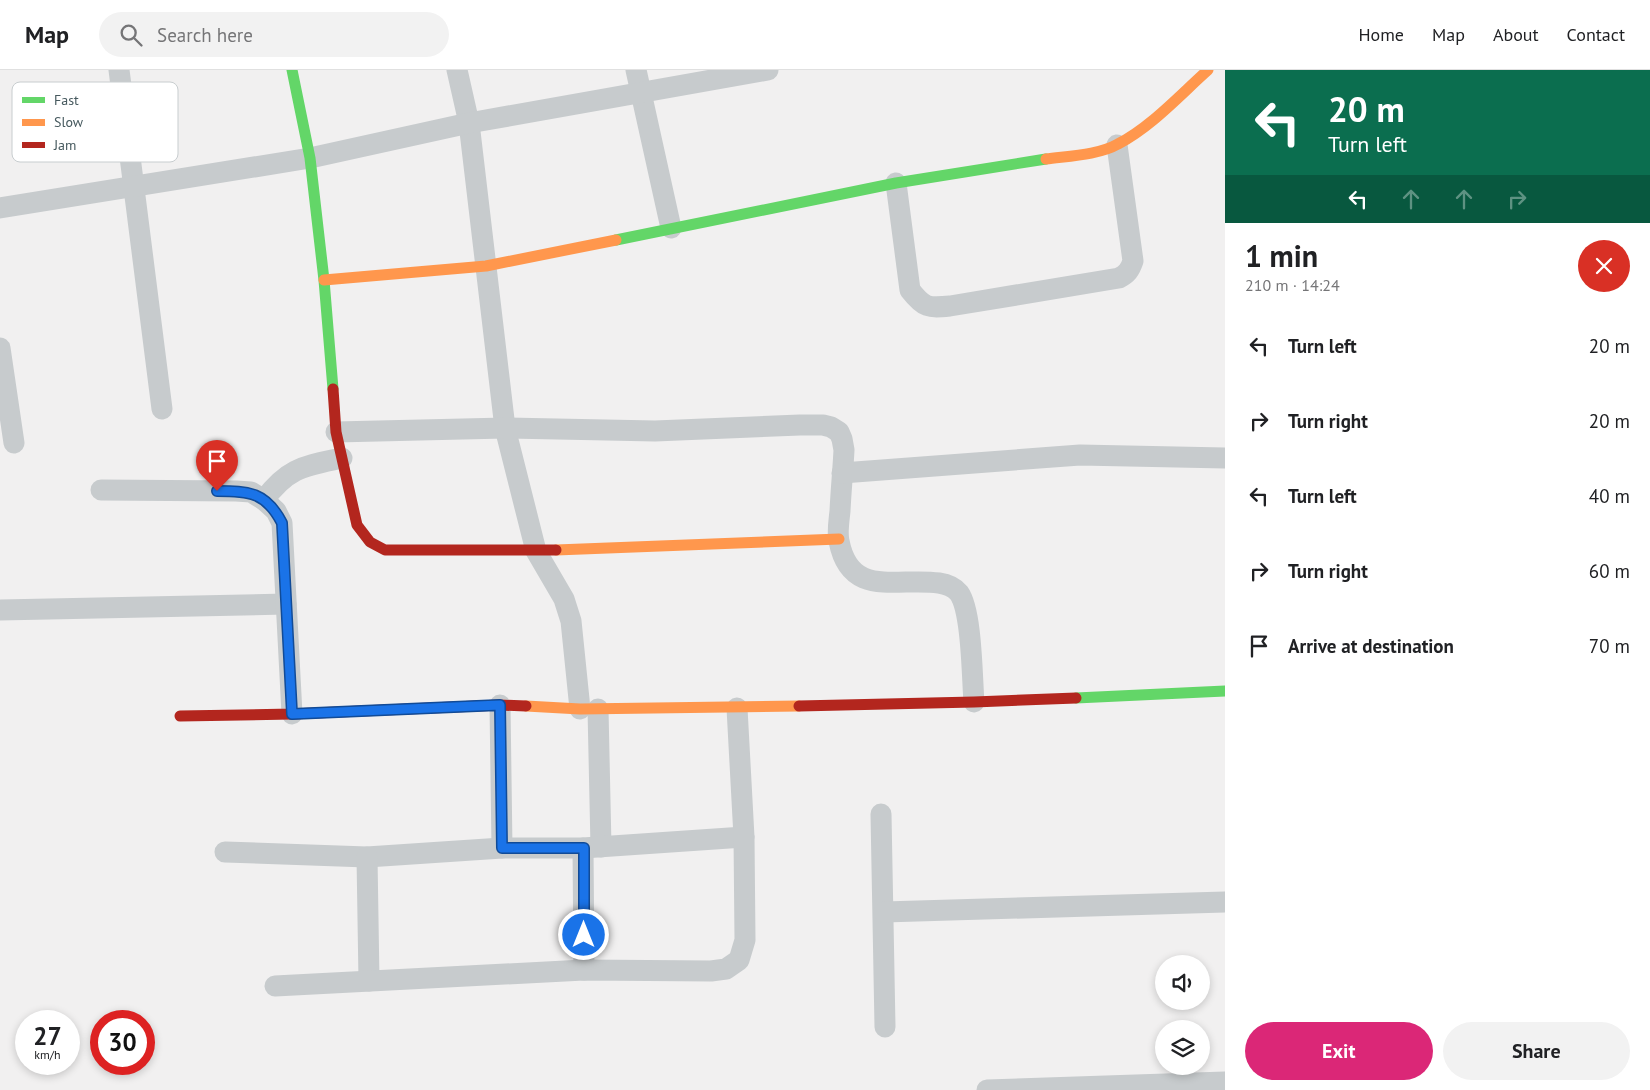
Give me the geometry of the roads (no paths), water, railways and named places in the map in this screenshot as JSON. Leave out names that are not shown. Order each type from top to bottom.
[{"type":"street","points":[[292,70],[310,158],[324,280],[336,432],[357,525],[370,542],[385,550],[536,551],[839,539]]},
{"type":"street","points":[[457,70],[469,123],[505,428],[536,551],[564,599],[571,621],[589,709],[592,848],[584,970]]},
{"type":"street","points":[[636,70],[671,228]]},
{"type":"street","points":[[0,208],[310,158],[469,123],[768,70]]},
{"type":"street","points":[[324,280],[486,266],[896,182],[1097,151],[1117,145],[1147,124],[1208,70]]},
{"type":"street","points":[[896,182],[910,290],[920,302],[932,308],[1110,280],[1126,274],[1131,268],[1133,261],[1117,145]]},
{"type":"street","points":[[130,162],[162,409]]},
{"type":"street","points":[[0,348],[14,443]]},
{"type":"street","points":[[336,432],[505,428],[655,431],[800,425],[832,427],[839,432],[844,450],[839,539],[844,560],[851,570],[877,583],[928,582],[946,584],[958,592],[964,606],[968,626],[974,702]]},
{"type":"street","points":[[842,473],[1080,455],[1225,458]]},
{"type":"street","points":[[264,500],[275,484],[303,466],[342,458]]},
{"type":"street","points":[[101,490],[251,492],[276,511],[282,523],[292,714]]},
{"type":"street","points":[[0,610],[286,604]]},
{"type":"street","points":[[180,716],[292,714],[500,705],[589,709],[737,708],[974,702],[1225,691]]},
{"type":"street","points":[[500,705],[502,848]]},
{"type":"street","points":[[275,986],[584,970],[711,971],[726,969],[739,960],[744,940],[744,837],[737,708]]},
{"type":"street","points":[[881,814],[885,1027]]},
{"type":"street","points":[[225,852],[367,857],[502,848],[592,848],[744,837]]},
{"type":"street","points":[[367,857],[370,981]]},
{"type":"street","points":[[884,912],[1225,902]]},
{"type":"street","points":[[986,1090],[1225,1082]]}]
